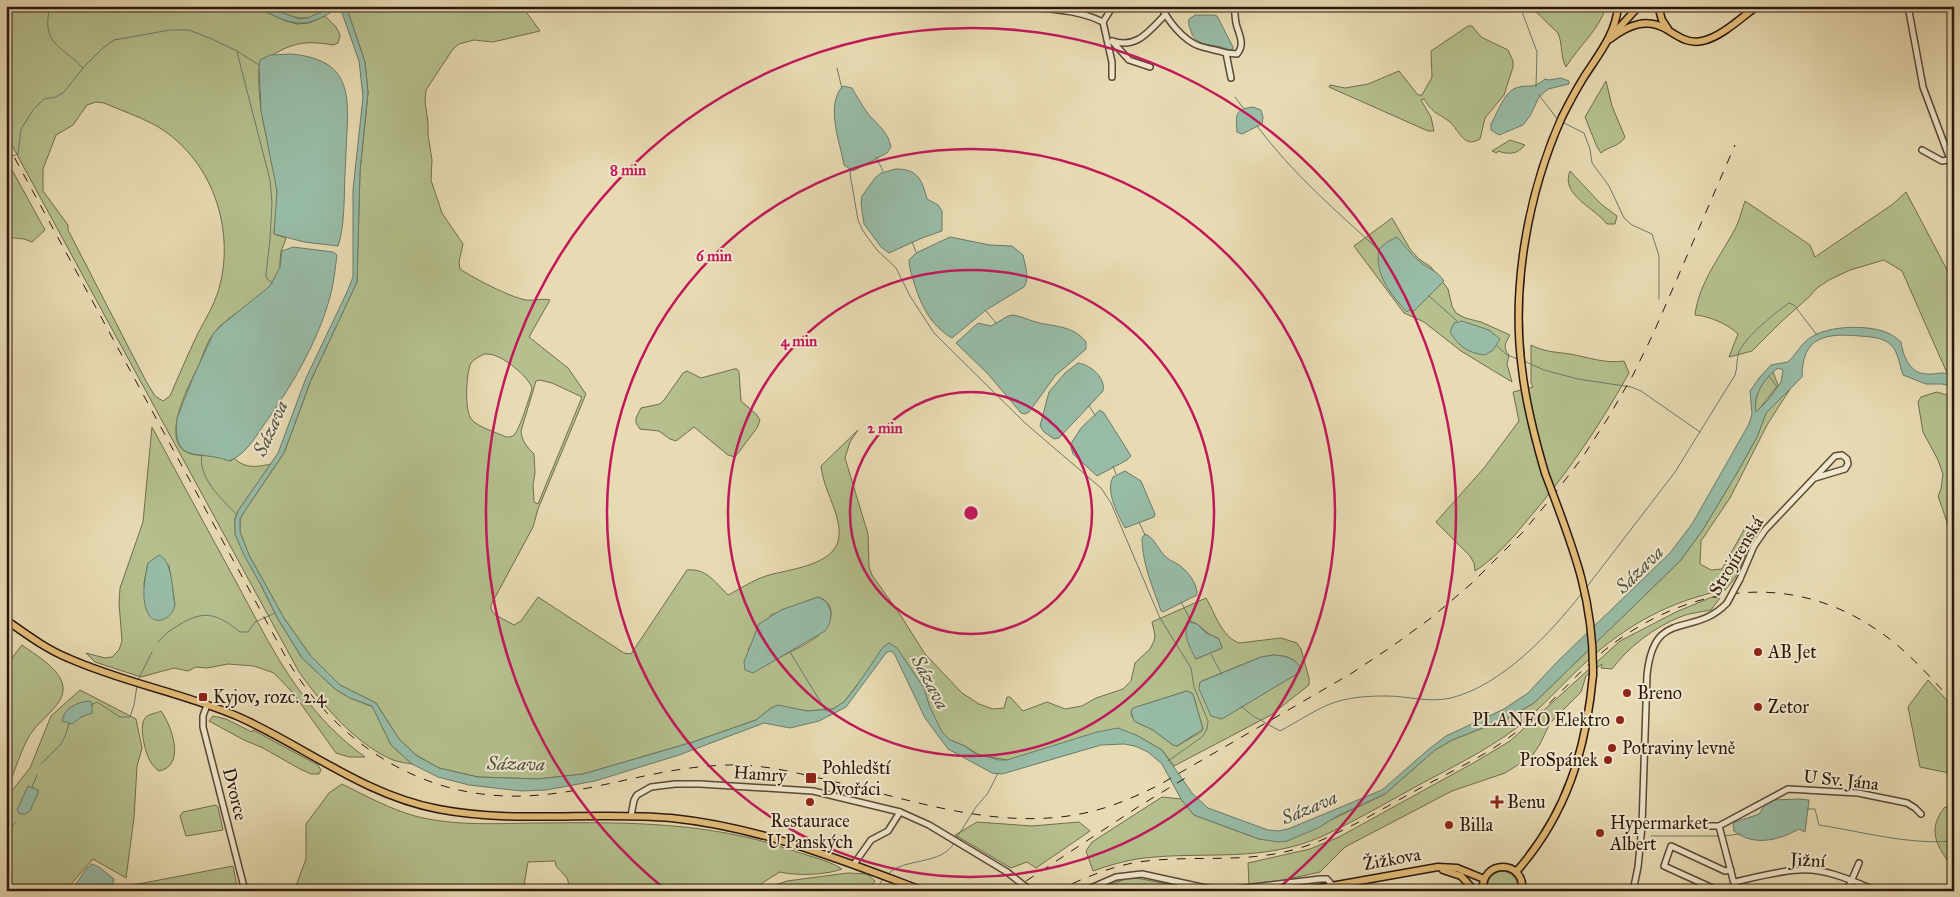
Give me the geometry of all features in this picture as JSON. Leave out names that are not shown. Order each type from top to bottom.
[{"type":"main road","points":[[1608,40],[1614,26],[1618,6]]},
{"type":"main road","points":[[1516,872],[1543,838],[1565,796],[1583,744],[1590,711],[1593,674],[1592,624],[1587,596],[1572,542],[1546,473],[1533,431],[1521,367],[1520,290],[1524,252],[1536,191],[1554,135],[1563,115],[1583,78],[1608,40],[1639,6]]},
{"type":"main road","points":[[1658,6],[1662,20],[1671,32]]},
{"type":"main road","points":[[1608,40],[1623,29],[1639,24],[1656,25],[1689,41],[1706,40],[1735,23],[1757,6]]},
{"type":"main road","points":[[6,620],[66,658],[120,678],[206,705],[255,725],[354,779],[414,803],[458,812],[522,816],[631,816],[703,822],[790,842],[869,869],[924,891]]},
{"type":"main road","points":[[1432,867],[1458,874],[1475,891]]},
{"type":"main road","name":"Žižkova","points":[[1303,891],[1432,867],[1457,868],[1484,879]]},
{"type":"main road","points":[[1483,891],[1484,879],[1490,871],[1499,867],[1508,868],[1516,872],[1522,882],[1522,891]]},
{"type":"street","points":[[1017,6],[1071,11],[1087,14],[1103,22],[1112,62],[1112,77]]},
{"type":"street","points":[[1103,22],[1113,6]]},
{"type":"street","points":[[1161,6],[1165,15],[1192,42],[1199,46],[1237,54],[1241,49],[1241,36],[1236,23],[1234,6]]},
{"type":"street","points":[[1908,6],[1925,95],[1952,160],[1954,170]]},
{"type":"street","points":[[1112,41],[1121,44],[1132,43],[1165,15]]},
{"type":"street","points":[[1107,35],[1130,60],[1150,67]]},
{"type":"street","points":[[1226,53],[1231,78]]},
{"type":"street","points":[[1922,150],[1942,161],[1952,160]]},
{"type":"street","name":"Strojírenská","points":[[1633,891],[1638,867],[1642,826],[1647,675],[1652,649],[1659,637],[1670,628],[1706,618],[1717,612],[1727,603],[1754,546],[1765,530],[1835,456],[1842,455],[1846,458],[1848,464],[1845,469],[1815,478]]},
{"type":"street","name":"Dvorce","points":[[206,705],[203,727],[245,891]]},
{"type":"street","name":"Hamry","points":[[631,816],[634,800],[644,789],[683,784],[813,791],[900,812],[929,825],[1008,872],[1031,891]]},
{"type":"street","name":"U Sv. Jána","points":[[1642,826],[1719,826],[1788,789],[1858,793],[1907,803],[1921,814]]},
{"type":"street","points":[[854,864],[871,840],[888,830],[900,812]]},
{"type":"street","points":[[1719,826],[1735,886],[1730,891]]},
{"type":"street","points":[[1719,891],[1664,866],[1672,846],[1725,871],[1731,870]]},
{"type":"street","points":[[1847,891],[1859,863]]},
{"type":"street","name":"Jižní","points":[[1735,886],[1801,870],[1825,872],[1877,891]]},
{"type":"street","points":[[1084,891],[1104,882],[1129,875],[1155,876],[1215,890],[1320,879],[1327,879],[1332,885]]},
{"type":"shaded area","points":[[6,6],[49,6],[51,8],[58,6],[254,6],[297,24],[309,23],[325,16],[336,27],[340,35],[338,43],[333,45],[303,43],[279,51],[260,62],[259,94],[261,110],[277,191],[274,234],[286,238],[281,252],[279,270],[277,277],[268,289],[220,326],[213,334],[180,408],[176,432],[178,442],[183,450],[191,454],[217,456],[231,461],[234,458],[247,466],[271,464],[238,511],[235,519],[235,534],[278,619],[302,658],[335,689],[350,698],[373,707],[391,745],[412,764],[395,761],[379,753],[353,734],[329,710],[299,672],[6,134]],"holes":[[[96,102],[104,103],[147,121],[174,138],[191,155],[205,175],[215,197],[221,220],[224,244],[223,268],[218,292],[170,396],[163,401],[155,396],[147,383],[68,230],[68,225],[43,191],[43,169],[56,135],[73,125],[87,105]]]},
{"type":"shaded area","points":[[254,6],[266,6],[299,19],[324,11],[328,6],[346,6],[365,62],[368,93],[360,171],[357,282],[311,380],[284,453],[240,519],[240,532],[249,555],[284,618],[310,655],[340,685],[376,703],[399,739],[417,756],[439,768],[478,777],[538,779],[583,774],[693,742],[756,720],[778,705],[807,711],[833,709],[844,702],[883,647],[889,643],[897,648],[924,688],[929,705],[942,732],[950,740],[965,746],[974,753],[999,760],[1007,760],[1097,732],[1118,728],[1136,735],[1162,750],[1192,793],[1208,808],[1268,830],[1288,829],[1382,790],[1446,736],[1504,709],[1528,693],[1558,661],[1670,553],[1692,524],[1749,424],[1752,414],[1750,391],[1771,365],[1788,362],[1804,343],[1814,336],[1834,329],[1857,327],[1888,333],[1901,342],[1908,363],[1912,368],[1921,373],[1947,374],[1954,378],[1954,387],[1942,384],[1926,384],[1903,375],[1894,349],[1889,343],[1881,339],[1837,335],[1818,340],[1811,345],[1806,353],[1802,377],[1766,413],[1757,437],[1737,473],[1702,531],[1680,561],[1534,703],[1508,718],[1452,740],[1435,750],[1385,794],[1337,816],[1318,828],[1287,841],[1279,842],[1259,839],[1194,815],[1181,799],[1162,764],[1148,752],[1135,746],[1124,744],[1101,745],[1002,774],[992,773],[948,749],[925,718],[894,653],[890,651],[886,653],[846,707],[819,721],[790,728],[764,723],[679,755],[595,781],[546,790],[521,791],[469,785],[438,777],[412,764],[391,745],[372,706],[350,698],[335,689],[302,658],[278,619],[235,534],[235,519],[238,511],[278,453],[306,378],[353,277],[353,190],[363,97],[359,61],[341,10],[335,8],[321,18],[301,23],[285,20]],"holes":[[[1778,368],[1783,370],[1781,382],[1768,400],[1756,412],[1756,399],[1761,387]]]},
{"type":"shaded area","points":[[266,6],[328,6],[314,17],[298,18]]},
{"type":"shaded area","points":[[346,6],[522,6],[540,31],[493,42],[474,40],[459,44],[453,49],[426,90],[425,101],[432,160],[431,180],[442,213],[463,244],[459,262],[460,269],[512,296],[529,300],[550,300],[529,337],[568,368],[586,394],[538,509],[533,527],[491,605],[494,614],[514,625],[521,621],[538,597],[624,653],[631,654],[687,570],[700,571],[705,574],[728,595],[761,578],[801,567],[824,558],[833,551],[838,541],[839,529],[836,513],[824,482],[821,466],[858,430],[850,442],[845,458],[868,534],[869,567],[872,575],[925,654],[962,693],[979,704],[993,709],[1004,708],[1007,697],[1010,697],[1023,711],[1047,702],[1065,709],[1082,706],[1096,698],[1123,689],[1131,681],[1135,663],[1150,649],[1154,641],[1155,635],[1152,622],[1206,598],[1223,630],[1239,643],[1281,638],[1297,643],[1301,649],[1309,678],[1309,685],[1271,715],[1174,766],[1162,750],[1136,735],[1007,760],[979,755],[965,746],[950,740],[941,732],[924,688],[889,643],[844,702],[833,709],[807,711],[778,706],[771,708],[756,720],[693,742],[583,774],[538,779],[478,777],[439,768],[416,755],[399,739],[376,703],[340,685],[310,655],[284,618],[249,555],[240,532],[240,519],[284,453],[311,380],[357,282],[360,171],[368,93],[365,62]],"holes":[[[484,354],[500,358],[523,375],[531,385],[532,389],[522,420],[511,437],[506,437],[483,427],[475,423],[469,416],[467,383],[469,368],[475,359]],[[536,381],[552,383],[582,397],[538,504],[534,502],[534,454],[522,438],[521,431]],[[818,597],[826,602],[830,608],[830,620],[825,629],[808,643],[768,664],[748,650],[756,635],[771,615]],[[1192,622],[1199,625],[1210,635],[1218,638],[1222,648],[1196,659],[1189,642]],[[1274,655],[1292,659],[1300,668],[1298,673],[1220,719],[1202,681],[1261,657]],[[1187,691],[1193,694],[1203,729],[1177,746],[1173,745],[1153,730],[1136,722],[1131,715],[1132,709]]]},
{"type":"shaded area","points":[[1530,6],[1606,7],[1593,31],[1566,67],[1558,33]]},
{"type":"shaded area","points":[[1195,15],[1217,16],[1233,49],[1229,50],[1201,43],[1193,37],[1189,19]]},
{"type":"shaded area","points":[[1468,26],[1472,26],[1481,37],[1508,50],[1513,61],[1513,67],[1504,95],[1485,118],[1480,139],[1470,142],[1466,140],[1450,122],[1433,111],[1424,99],[1421,100],[1431,117],[1434,131],[1428,131],[1329,87],[1330,85],[1345,88],[1368,84],[1399,71],[1418,95],[1422,95],[1432,77],[1431,51]]},
{"type":"shaded area","points":[[291,54],[308,57],[332,68],[340,77],[344,87],[348,114],[343,220],[338,246],[304,242],[274,234],[277,191],[261,111],[259,65],[260,60],[270,55]]},
{"type":"shaded area","points":[[1561,78],[1569,81],[1569,84],[1548,89],[1539,97],[1530,116],[1523,125],[1499,135],[1491,130],[1491,124],[1501,104],[1512,90],[1536,85],[1545,79]]},
{"type":"shaded area","points":[[1606,81],[1612,106],[1625,137],[1620,143],[1601,153],[1585,117]]},
{"type":"shaded area","points":[[843,86],[852,88],[869,115],[885,133],[891,147],[887,153],[853,171],[844,165],[835,124],[835,103]]},
{"type":"shaded area","points":[[1253,107],[1261,110],[1262,124],[1242,134],[1237,132],[1236,122],[1239,112]]},
{"type":"shaded area","points":[[1510,140],[1525,145],[1513,153],[1498,151],[1497,153],[1492,151]]},
{"type":"shaded area","points":[[6,159],[45,230],[32,242],[6,237]]},
{"type":"shaded area","points":[[896,169],[914,173],[921,181],[927,199],[938,205],[942,211],[942,231],[889,253],[881,247],[864,224],[861,204],[862,196],[875,178],[881,173]]},
{"type":"shaded area","points":[[1570,171],[1601,204],[1617,216],[1615,224],[1607,224],[1574,194],[1568,180]]},
{"type":"shaded area","points":[[1906,192],[1954,283],[1954,378],[1947,373],[1902,271],[1884,260],[1850,270],[1817,288],[1752,351],[1729,357],[1738,334],[1718,321],[1695,315],[1701,291],[1739,221],[1745,201],[1810,245],[1815,257],[1893,204]]},
{"type":"shaded area","points":[[1392,218],[1410,249],[1419,259],[1431,267],[1448,289],[1452,306],[1456,313],[1510,335],[1505,347],[1509,355],[1507,364],[1512,382],[1461,351],[1424,322],[1404,313],[1354,246]]},
{"type":"shaded area","points":[[950,237],[990,245],[1012,246],[1023,255],[1027,276],[1024,287],[986,310],[952,338],[938,327],[927,313],[916,288],[909,260],[916,253]]},
{"type":"shaded area","points":[[1397,237],[1416,258],[1436,272],[1444,281],[1414,311],[1409,310],[1407,312],[1395,298],[1385,284],[1379,267],[1379,249]]},
{"type":"shaded area","points":[[293,247],[333,252],[337,255],[330,297],[325,314],[302,364],[253,441],[240,455],[229,461],[183,450],[177,433],[177,418],[213,334],[270,286],[280,267],[282,251]]},
{"type":"shaded area","points":[[1013,315],[1075,332],[1086,342],[1086,349],[1055,376],[1029,412],[1025,414],[1021,413],[988,374],[956,343],[978,323],[991,326]]},
{"type":"shaded area","points":[[1462,321],[1489,330],[1500,339],[1493,350],[1485,355],[1474,353],[1457,342],[1450,332],[1454,323]]},
{"type":"shaded area","points":[[1531,345],[1545,350],[1597,360],[1610,362],[1624,361],[1629,373],[1606,413],[1567,470],[1539,506],[1507,543],[1489,561],[1475,571],[1474,563],[1470,556],[1436,522],[1484,468],[1519,421],[1513,392],[1533,387],[1531,383]]},
{"type":"shaded area","points":[[1078,363],[1088,366],[1100,377],[1103,391],[1059,438],[1054,439],[1044,432],[1040,426],[1049,392],[1065,373]]},
{"type":"shaded area","points":[[737,369],[739,372],[741,401],[760,420],[757,428],[735,457],[728,455],[694,427],[676,441],[659,431],[640,429],[636,423],[636,418],[641,408],[660,404],[683,373],[687,371],[701,378]]},
{"type":"shaded area","points":[[1773,372],[1778,385],[1756,413],[1755,407],[1759,390]]},
{"type":"shaded area","points":[[1792,386],[1767,425],[1730,498],[1701,541],[1700,564],[1711,570],[1722,569],[1745,528],[1755,524],[1740,568],[1725,590],[1705,594],[1668,607],[1634,626],[1601,649],[1515,729],[1467,759],[1323,836],[1278,850],[1256,853],[1144,858],[1118,863],[1093,871],[1086,851],[1092,842],[1162,797],[1181,799],[1194,815],[1259,839],[1287,841],[1385,794],[1435,750],[1452,740],[1508,718],[1534,703],[1680,561],[1702,531],[1737,473],[1757,437],[1766,413]]},
{"type":"shaded area","points":[[1937,392],[1947,395],[1954,400],[1954,533],[1949,528],[1938,496],[1943,474],[1938,460],[1923,432],[1918,402],[1921,397]]},
{"type":"shaded area","points":[[1100,410],[1104,413],[1131,456],[1097,476],[1073,454],[1071,447],[1081,428]]},
{"type":"shaded area","points":[[152,427],[261,628],[289,675],[322,719],[342,739],[365,757],[349,757],[336,753],[293,693],[274,673],[254,666],[228,664],[207,668],[196,667],[188,671],[174,668],[141,677],[95,662],[86,653],[105,658],[112,657],[119,650],[122,641],[119,603],[120,588],[143,522]],"holes":[[[148,563],[169,565],[175,605],[145,602],[144,583]]]},
{"type":"shaded area","points":[[1125,471],[1141,481],[1155,514],[1154,517],[1125,528],[1113,503],[1111,483],[1113,477]]},
{"type":"shaded area","points":[[1145,534],[1151,538],[1169,560],[1179,565],[1189,574],[1196,587],[1197,595],[1163,612],[1161,611],[1148,575],[1144,557],[1142,538]]},
{"type":"shaded area","points":[[159,555],[164,558],[169,570],[175,605],[168,617],[156,620],[152,619],[146,609],[144,596],[148,563]]},
{"type":"shaded area","points":[[818,597],[827,603],[829,607],[831,617],[825,631],[753,673],[745,670],[744,662],[759,624],[781,610]]},
{"type":"shaded area","points":[[1712,597],[1720,598],[1711,610],[1687,614],[1671,621],[1652,632],[1634,646],[1612,669],[1601,668],[1602,664],[1586,676],[1581,692],[1550,723],[1532,756],[1505,773],[1452,791],[1345,847],[1320,872],[1266,884],[1249,885],[1248,863],[1310,849],[1339,837],[1475,762],[1510,741],[1620,641],[1676,612]]},
{"type":"shaded area","points":[[1190,622],[1197,624],[1206,633],[1219,639],[1222,648],[1196,659],[1186,635],[1187,626]]},
{"type":"shaded area","points":[[22,645],[52,668],[62,683],[63,691],[60,700],[29,737],[6,792],[6,666]]},
{"type":"shaded area","points":[[1274,655],[1294,660],[1299,665],[1300,672],[1222,719],[1211,716],[1199,689],[1200,682],[1261,657]]},
{"type":"shaded area","points":[[1928,680],[1954,708],[1954,774],[1920,767],[1908,707]]},
{"type":"shaded area","points":[[80,690],[136,719],[142,748],[137,766],[134,818],[126,878],[93,859],[65,891],[6,891],[6,798],[30,768],[51,716]]},
{"type":"shaded area","points":[[1187,691],[1193,694],[1203,729],[1177,746],[1153,730],[1134,721],[1131,711],[1133,708]]},
{"type":"shaded area","points":[[89,701],[92,703],[92,713],[81,717],[72,724],[62,721],[65,713],[72,706]]},
{"type":"shaded area","points":[[161,711],[172,735],[174,754],[172,762],[167,768],[159,771],[147,755],[142,731],[146,717]]},
{"type":"shaded area","points":[[213,716],[226,719],[252,732],[253,730],[318,765],[321,770],[319,774],[311,774],[300,769],[209,721]]},
{"type":"shaded area","points":[[342,784],[396,810],[447,822],[479,824],[637,824],[698,829],[758,840],[823,860],[842,869],[828,873],[811,874],[780,872],[762,883],[755,891],[571,891],[567,878],[556,866],[555,861],[528,862],[523,891],[294,891],[306,859],[306,824],[329,793]]},
{"type":"shaded area","points":[[28,786],[38,790],[38,793],[30,811],[20,814],[17,810]]},
{"type":"shaded area","points":[[1809,800],[1805,832],[1799,829],[1775,839],[1758,840],[1742,836],[1734,831],[1733,823],[1759,814],[1767,802]]},
{"type":"shaded area","points":[[216,805],[223,830],[186,836],[180,816],[183,812]]},
{"type":"shaded area","points":[[1945,807],[1954,808],[1954,869],[1936,838],[1936,823]]},
{"type":"shaded area","points":[[977,822],[1032,826],[1079,822],[1090,831],[1036,868],[1027,862],[1011,868],[955,835]]},
{"type":"shaded area","points":[[92,864],[114,879],[111,891],[71,891],[87,868]]},
{"type":"shaded area","points":[[233,866],[238,891],[134,891],[133,885]]},
{"type":"shaded area","points":[[1501,871],[1514,877],[1517,883],[1517,891],[1488,891],[1490,878]]},
{"type":"shaded area","points":[[848,873],[867,874],[875,881],[868,891],[768,891],[778,884],[787,881]]},
{"type":"shaded area","points":[[1131,877],[1204,891],[1092,891]]},
{"type":"waterway","points":[[6,158],[18,154],[21,129],[33,110],[44,99],[56,97],[64,92],[83,68],[54,43],[50,36],[48,29],[50,6]]},
{"type":"waterway","points":[[1520,6],[1537,52],[1536,87]]},
{"type":"waterway","points":[[83,68],[114,40],[170,30],[189,30],[212,39],[237,51],[259,65]]},
{"type":"waterway","points":[[237,52],[270,180],[272,203],[266,275],[267,279],[273,283]]},
{"type":"waterway","points":[[837,68],[842,89]]},
{"type":"waterway","points":[[1539,95],[1558,120]]},
{"type":"waterway","points":[[1235,97],[1244,109]]},
{"type":"waterway","points":[[1564,123],[1584,133],[1590,149],[1592,163],[1609,186],[1624,218],[1632,225],[1652,234],[1659,256],[1659,299]]},
{"type":"waterway","points":[[1257,126],[1300,176],[1380,251]]},
{"type":"waterway","points":[[876,157],[883,171]]},
{"type":"waterway","points":[[851,170],[850,174],[858,220],[863,231],[877,250],[896,268],[910,296],[934,333],[1025,423],[1101,488],[1111,503],[1160,618],[1191,668],[1194,687],[1208,721],[1207,729],[1202,737],[1168,761]]},
{"type":"waterway","points":[[912,242],[916,252]]},
{"type":"waterway","points":[[1429,296],[1457,321]]},
{"type":"waterway","points":[[1586,588],[1675,472],[1735,375],[1739,352],[1754,332],[1789,303],[1794,305],[1817,335]]},
{"type":"waterway","points":[[986,311],[996,323]]},
{"type":"waterway","points":[[1497,346],[1507,355],[1518,359]]},
{"type":"waterway","points":[[1524,361],[1544,370],[1578,379],[1631,387],[1641,391],[1700,432]]},
{"type":"waterway","points":[[1769,376],[1777,387]]},
{"type":"waterway","points":[[1089,406],[1095,415]]},
{"type":"waterway","points":[[202,454],[201,463],[207,480],[237,515]]},
{"type":"waterway","points":[[1113,466],[1116,474]]},
{"type":"waterway","points":[[1139,522],[1145,535]]},
{"type":"waterway","points":[[1241,706],[1253,716],[1280,731],[1311,713],[1351,698],[1386,696],[1427,700],[1451,698],[1488,682],[1524,656],[1555,625],[1582,593]]},
{"type":"waterway","points":[[1181,602],[1192,623]]},
{"type":"waterway","points":[[158,642],[173,629],[188,620],[203,615],[225,621],[240,632],[248,632],[255,622],[275,613]]},
{"type":"waterway","points":[[138,680],[152,652]]},
{"type":"waterway","points":[[790,652],[826,711]]},
{"type":"waterway","points":[[1211,654],[1222,675]]},
{"type":"waterway","points":[[91,705],[97,702],[120,717],[130,717],[137,686]]},
{"type":"waterway","points":[[41,764],[61,744],[69,723]]},
{"type":"waterway","points":[[956,839],[976,807],[988,793],[998,773]]},
{"type":"waterway","points":[[32,787],[37,775]]},
{"type":"waterway","points":[[1807,809],[1815,809],[1819,825],[1903,840],[1954,841]]},
{"type":"waterway","points":[[6,829],[16,822]]},
{"type":"waterway","points":[[1724,836],[1740,834]]},
{"type":"waterway","points":[[1651,836],[1720,836]]},
{"type":"waterway","points":[[888,874],[904,865],[941,855],[954,843]]},
{"type":"waterway","points":[[875,891],[883,879]]},
{"type":"railway","points":[[6,142],[289,663],[319,705],[356,740],[377,755],[422,779],[447,787],[485,794],[521,796],[556,793],[590,788],[658,773],[692,768],[742,765],[796,773],[956,811],[1018,818],[1049,818],[1090,812],[1120,802],[1159,785],[1352,673],[1431,618],[1471,584],[1523,532],[1552,497],[1582,458],[1608,418],[1633,375],[1654,332],[1735,145]]},
{"type":"railway","points":[[1056,891],[1106,870],[1127,864],[1162,860],[1254,857],[1277,854],[1324,839],[1473,760],[1509,738],[1544,708],[1590,663],[1614,643],[1645,623],[1678,608],[1712,597],[1746,592],[1780,593],[1814,600],[1848,613],[1890,639],[1919,665],[1954,703]]},
{"type":"railway","points":[[1011,891],[1141,805],[1187,777]]},
{"type":"place","name":"AB Jet","points":[[1758,652]]},
{"type":"place","name":"Breno","points":[[1627,693]]},
{"type":"place","name":"Kyjov, rozc. 2.4","points":[[203,697]]},
{"type":"place","name":"Zetor","points":[[1758,707]]},
{"type":"place","name":"PLANEO Elektro","points":[[1620,720]]},
{"type":"place","name":"Potraviny levně","points":[[1612,748]]},
{"type":"place","name":"ProSpánek","points":[[1608,760]]},
{"type":"place","name":"Pohledští Dvořáci","points":[[811,778]]},
{"type":"place","name":"Restaurace U Panských","points":[[810,802]]},
{"type":"place","name":"Benu","points":[[1497,802]]},
{"type":"place","name":"Billa","points":[[1449,825]]},
{"type":"place","name":"Hypermarket Albert","points":[[1600,833]]},
{"type":"water label","name":"Sázava","points":[[270,428]]},
{"type":"water label","name":"Sázava","points":[[1639,569]]},
{"type":"water label","name":"Sázava","points":[[931,682]]},
{"type":"water label","name":"Sázava","points":[[516,763]]},
{"type":"water label","name":"Sázava","points":[[1309,807]]}]
